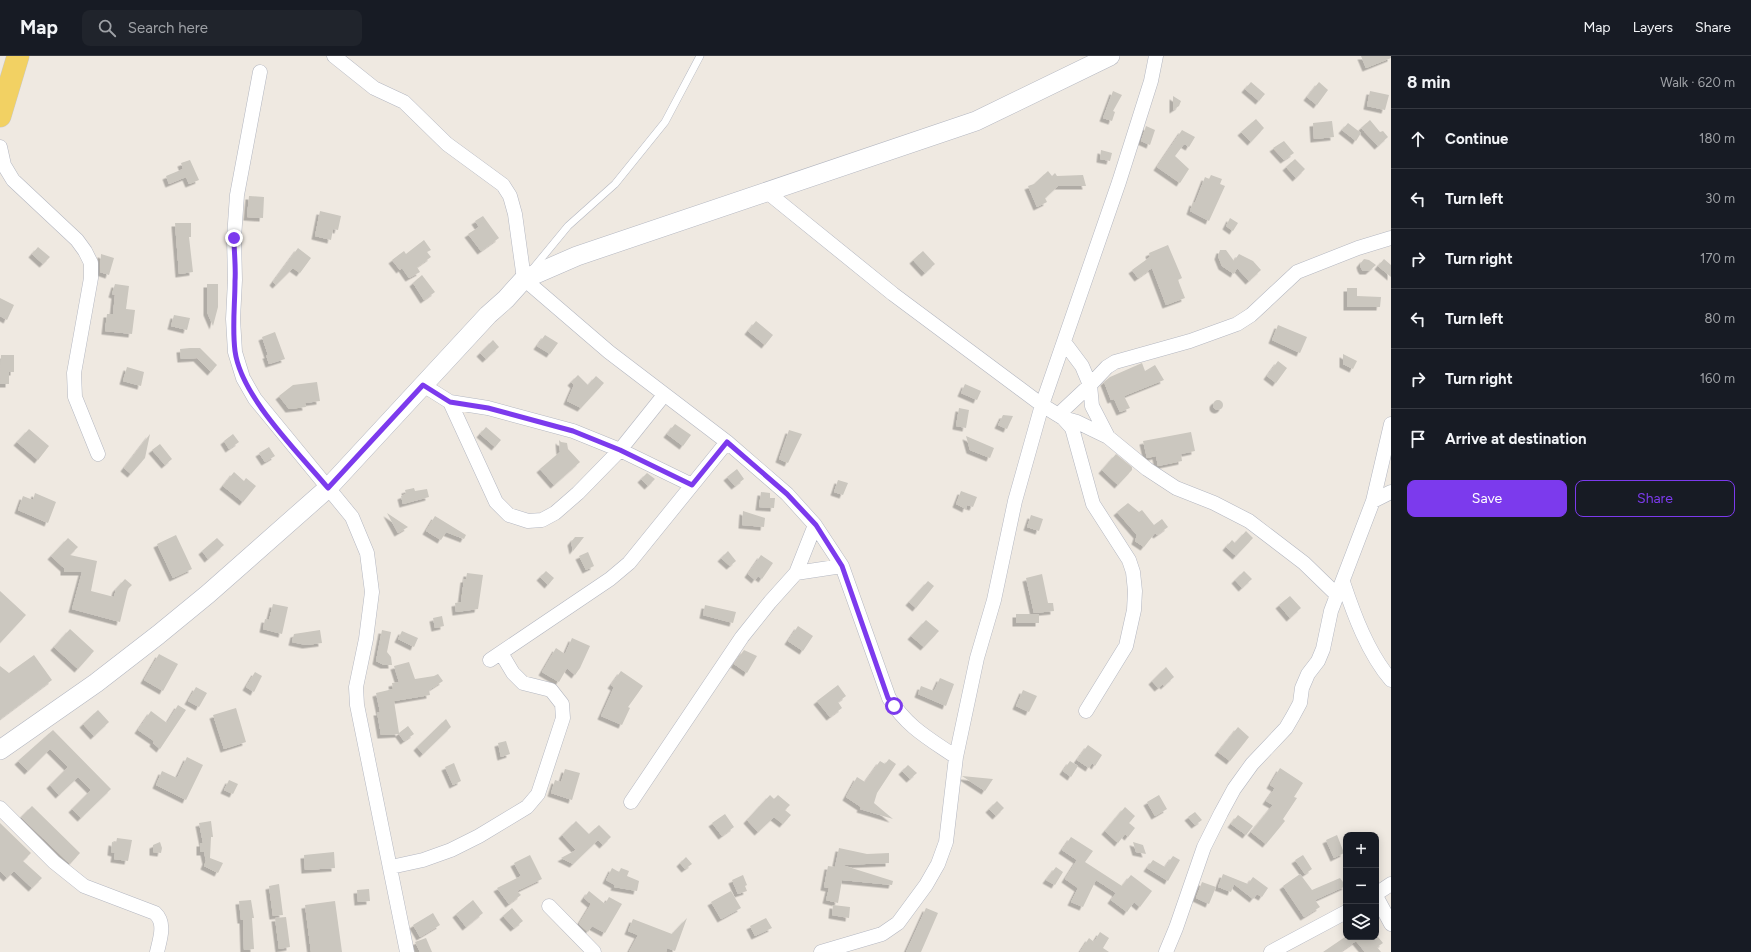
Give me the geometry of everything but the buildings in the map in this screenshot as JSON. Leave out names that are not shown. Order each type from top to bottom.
[{"type":"main road","points":[[0,116],[18,56]]},
{"type":"street","points":[[334,56],[374,88],[404,102],[447,144],[503,185],[510,196],[515,214],[524,279],[609,352],[727,442],[787,494],[816,525],[842,566],[888,698],[899,715],[909,725],[956,757]]},
{"type":"street","points":[[0,750],[96,683],[158,635],[208,594],[328,488],[488,315],[506,299],[524,279],[577,256],[976,121],[1110,56]]},
{"type":"street","points":[[821,952],[882,934],[890,930],[898,923],[926,885],[938,864],[946,842],[956,757],[977,658],[994,600],[1015,501],[1042,405],[1119,182],[1151,81],[1156,56]]},
{"type":"street","points":[[260,72],[237,195],[234,238],[235,280],[233,319],[235,352],[243,378],[255,399],[352,517],[367,553],[372,592],[366,639],[356,687],[358,713],[391,867],[407,952]]},
{"type":"street","points":[[0,147],[4,165],[13,180],[77,240],[90,263],[90,278],[74,373],[75,397],[98,454]]},
{"type":"street","points":[[767,192],[894,294],[1042,405],[1060,416],[1077,422],[1108,437],[1165,482],[1214,503],[1249,521],[1304,563],[1337,595]]},
{"type":"street","points":[[1060,416],[1107,367],[1115,362],[1190,341],[1237,324],[1251,314],[1297,272],[1358,248],[1391,238]]},
{"type":"street","points":[[1064,342],[1082,366],[1090,385],[1092,406],[1108,437]]},
{"type":"street","points":[[423,385],[450,402],[488,408],[573,431],[620,450],[692,485]]},
{"type":"street","points":[[450,402],[496,502],[509,515],[528,522],[542,520],[555,513],[578,494],[620,450],[664,395]]},
{"type":"street","points":[[1060,416],[1072,428],[1075,434],[1093,504],[1128,560],[1133,572],[1135,591],[1134,610],[1126,646],[1086,711]]},
{"type":"street","points":[[1166,952],[1176,928],[1204,847],[1220,813],[1234,788],[1252,764],[1286,728],[1300,703],[1302,688],[1308,674],[1318,661],[1323,649],[1331,611],[1373,501],[1391,424]]},
{"type":"street","points":[[391,867],[423,860],[451,850],[480,836],[527,807],[538,794],[563,718],[562,704],[551,690],[523,682],[496,657],[610,579],[629,563],[651,538],[727,442]]},
{"type":"street","points":[[1373,501],[1391,492]]},
{"type":"street","points":[[631,802],[742,637],[796,573],[816,525]]},
{"type":"street","points":[[796,573],[842,566]]},
{"type":"street","points":[[1343,582],[1368,644],[1381,668],[1391,680]]},
{"type":"street","points":[[0,808],[54,862],[84,886],[155,913],[161,922],[161,934],[157,952]]},
{"type":"street","points":[[1379,893],[1391,884]]},
{"type":"street","points":[[1379,901],[1391,924]]},
{"type":"street","points":[[549,906],[594,952]]},
{"type":"street","points":[[1272,952],[1343,914]]},
{"type":"lane","points":[[524,279],[568,226],[615,184],[665,122],[700,56]]},
{"type":"route","points":[[234,238],[235,280],[233,319],[235,352],[243,378],[255,399],[328,488],[423,385],[450,402],[488,408],[573,431],[620,450],[692,485],[727,442],[787,494],[816,525],[842,566],[888,698],[894,706]]}]
